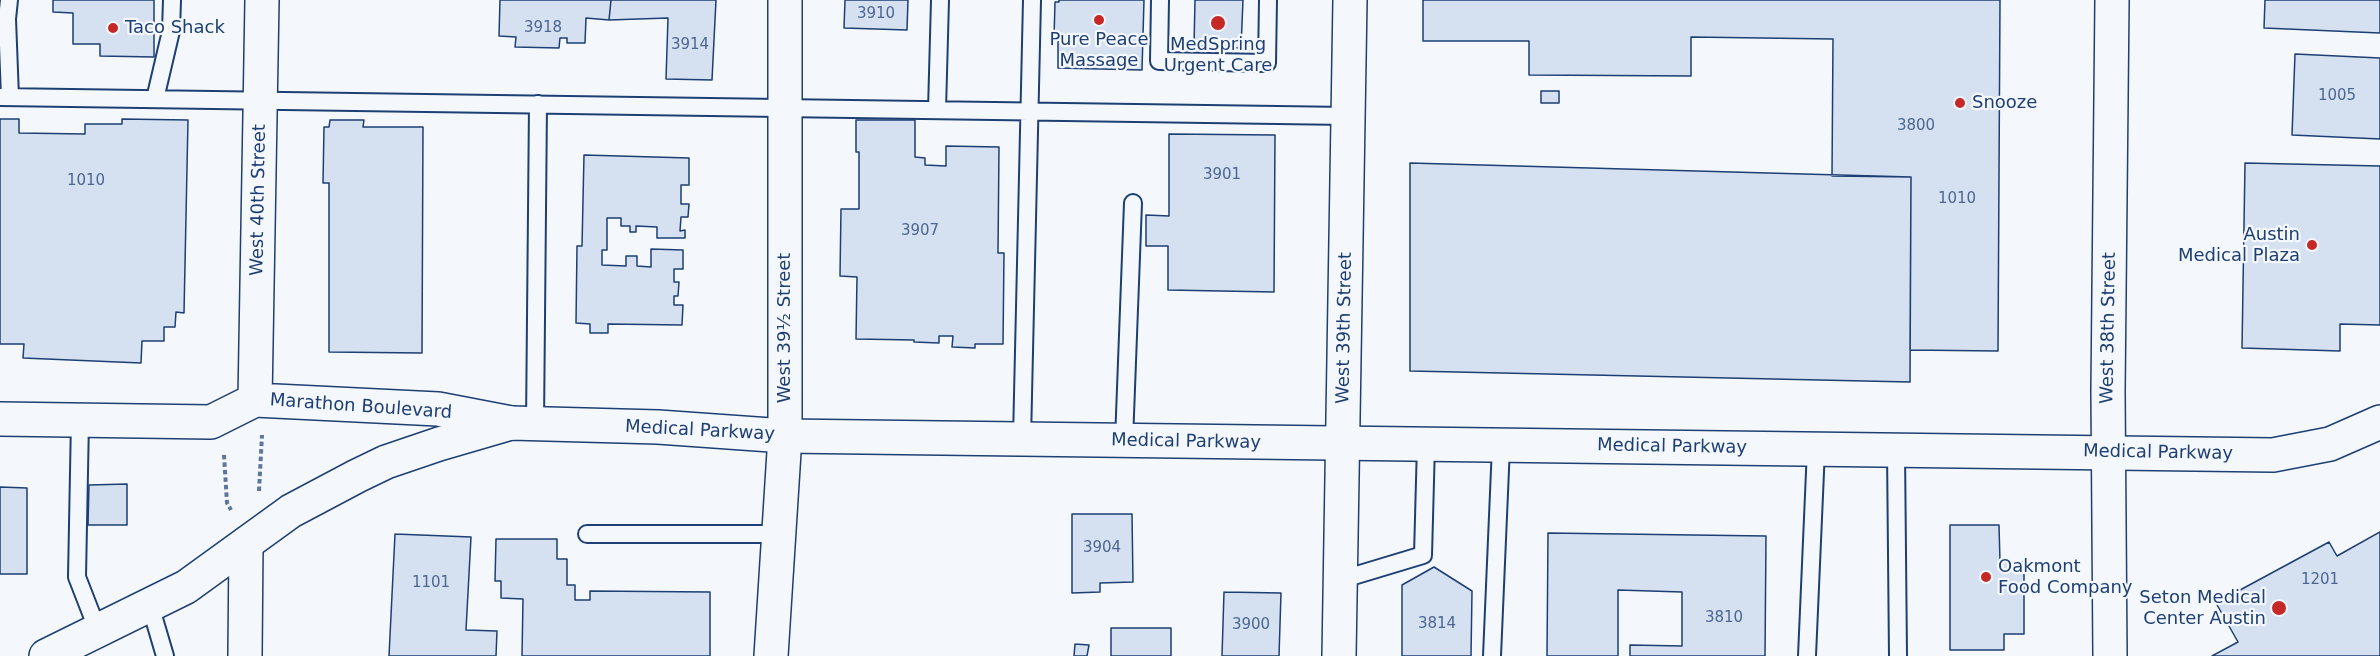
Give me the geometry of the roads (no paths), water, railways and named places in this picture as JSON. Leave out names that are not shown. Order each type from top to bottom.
[{"type":"street","name":"West 40th Street","points":[[255,400],[262,0]]},
{"type":"street","name":"West 39½ Street","points":[[771,656],[785,436],[785,0]]},
{"type":"street","name":"West 39th Street","points":[[1339,656],[1350,0]]},
{"type":"street","name":"West 38th Street","points":[[2110,656],[2108,452],[2112,0]]},
{"type":"street","name":"Marathon Boulevard","points":[[0,419],[211,422],[255,400],[438,409],[523,424]]},
{"type":"street","name":"Medical Parkway","points":[[57,653],[186,587],[291,511],[386,462],[523,424],[658,427],[785,436],[2273,455],[2330,444],[2380,422]]},
{"type":"street","points":[[245,656],[246,544]]},
{"type":"lane","points":[[9,0],[5,97],[1348,116]]},
{"type":"lane","points":[[155,99],[171,31],[172,0]]},
{"type":"lane","points":[[938,110],[940,0]]},
{"type":"lane","points":[[1022,439],[1032,0]]},
{"type":"lane","points":[[1160,0],[1159,61],[1267,63],[1268,0]]},
{"type":"lane","points":[[523,424],[538,104]]},
{"type":"lane","points":[[1124,441],[1133,203]]},
{"type":"lane","points":[[80,420],[77,577],[98,631]]},
{"type":"lane","points":[[1340,580],[1423,555],[1426,444]]},
{"type":"lane","points":[[1492,656],[1501,446]]},
{"type":"lane","points":[[1807,656],[1816,449]]},
{"type":"lane","points":[[1896,450],[1898,656]]},
{"type":"lane","points":[[588,534],[778,534]]},
{"type":"lane","points":[[150,605],[165,656]]},
{"type":"place","name":"Pure Peace Massage","points":[[1099,20]]},
{"type":"place","name":"MedSpring Urgent Care","points":[[1218,23]]},
{"type":"place","name":"Taco Shack","points":[[113,28]]},
{"type":"place","name":"Snooze","points":[[1960,103]]},
{"type":"place","name":"Austin Medical Plaza","points":[[2312,245]]},
{"type":"place","name":"Oakmont Food Company","points":[[1986,577]]},
{"type":"place","name":"Seton Medical Center Austin","points":[[2279,608]]}]
